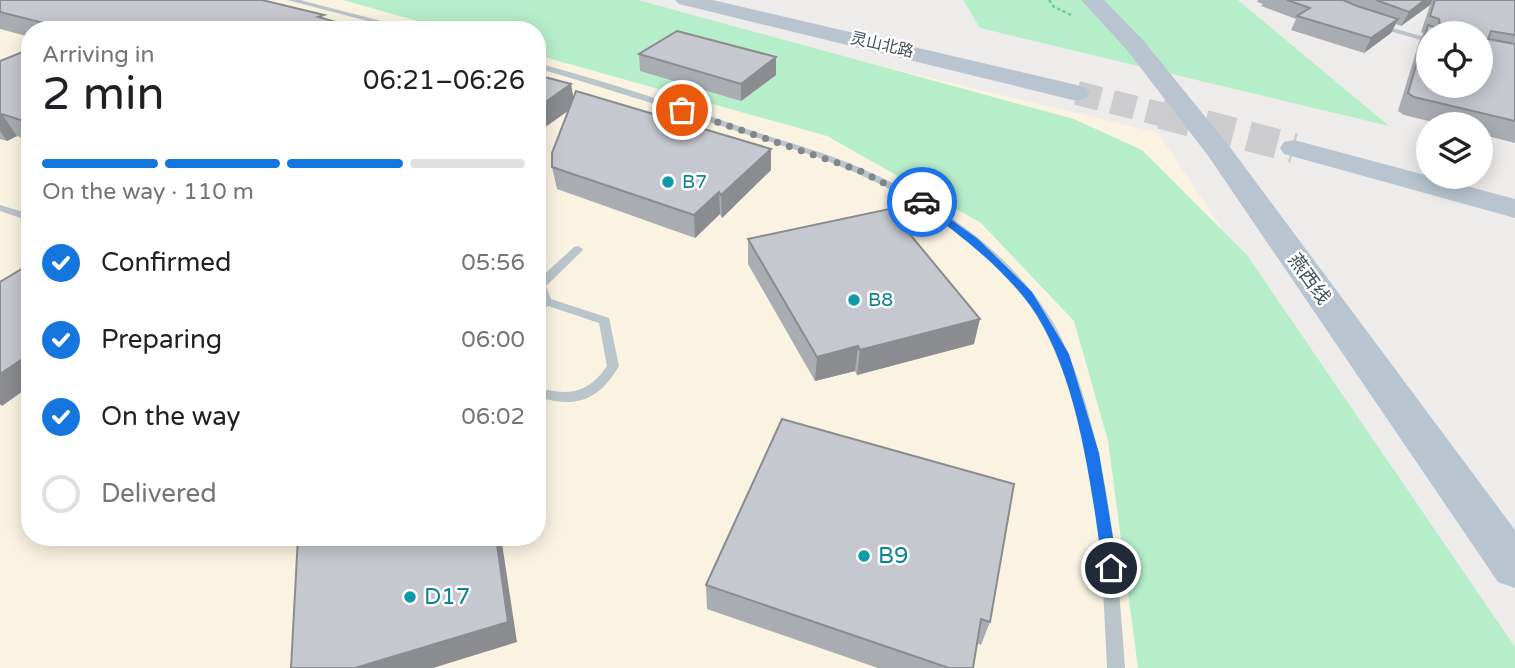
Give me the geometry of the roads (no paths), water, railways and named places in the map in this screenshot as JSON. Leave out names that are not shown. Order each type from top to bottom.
[{"type":"street","name":"灵山北路","points":[[686,0],[1084,84],[749,0]]},
{"type":"street","name":"燕西线","points":[[1092,0],[1135,45],[1219,152],[1515,567]]},
{"type":"street","points":[[1416,162],[1297,139],[1416,177]]},
{"type":"street","points":[[1493,181],[1515,187]]},
{"type":"street","points":[[1453,189],[1515,209]]},
{"type":"lane","points":[[291,0],[376,21]]},
{"type":"lane","points":[[1364,20],[1416,36]]},
{"type":"lane","points":[[546,68],[682,110],[858,170],[923,202],[974,241],[1028,295],[1063,354],[1093,453],[1109,543],[1116,668]]},
{"type":"lane","points":[[0,208],[21,215]]},
{"type":"lane","points":[[546,279],[578,249]]},
{"type":"lane","points":[[546,307],[605,321],[613,366],[601,386],[570,400],[546,395]]},
{"type":"tunnel","points":[[1077,93],[1168,116]]},
{"type":"tunnel","points":[[1161,114],[1294,148]]},
{"type":"place","name":"B7","points":[[668,182]]},
{"type":"place","name":"B8","points":[[854,300]]},
{"type":"place","name":"B9","points":[[864,556]]},
{"type":"place","name":"D17","points":[[410,597]]}]
